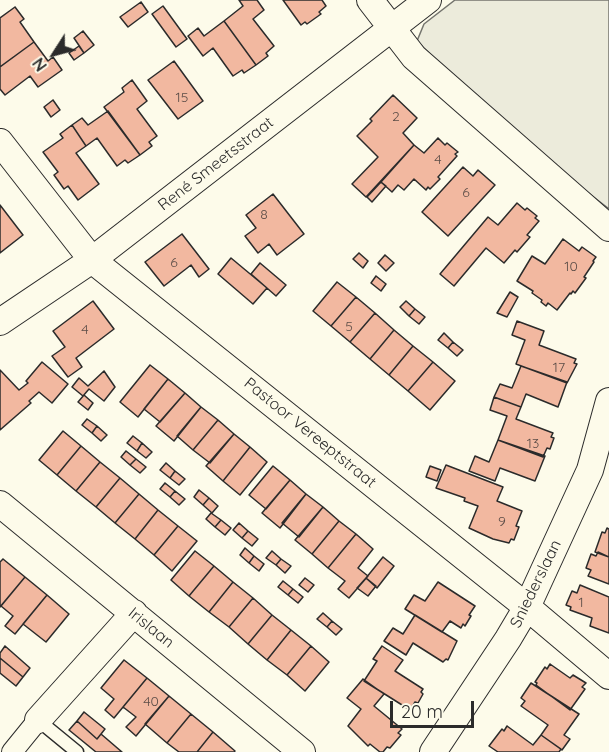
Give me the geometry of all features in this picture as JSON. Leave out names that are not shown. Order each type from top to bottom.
[{"type":"street","points":[[370,0],[414,57],[609,228]]},
{"type":"street","name":"René Smeetsstraat","points":[[0,322],[92,260],[428,0]]},
{"type":"street","name":"Pastoor Vereeptstraat","points":[[0,142],[92,260],[527,607],[609,676]]},
{"type":"street","name":"Sniederslaan","points":[[433,752],[527,607],[590,470],[609,401]]},
{"type":"street","name":"Irislaan","points":[[0,504],[302,752]]},
{"type":"street","points":[[12,752],[134,613]]},
{"type":"lane","points":[[38,720],[76,752]]},
{"type":"shaded area","points":[[455,0],[609,0],[609,209],[495,121],[417,41],[424,24]]},
{"type":"building","points":[[239,0],[257,0],[264,10],[253,19],[274,46],[266,53],[268,56],[256,65],[224,21],[243,6]]},
{"type":"building","points":[[283,0],[322,0],[326,6],[319,12],[321,14],[307,24],[305,22],[301,25]]},
{"type":"building","points":[[141,2],[148,12],[128,27],[120,17]]},
{"type":"building","points":[[163,6],[187,39],[176,47],[152,14]]},
{"type":"building","points":[[15,7],[24,19],[20,22],[34,42],[0,67],[0,18]]},
{"type":"building","points":[[224,21],[256,65],[244,73],[242,70],[233,76],[213,48],[203,56],[188,36],[198,28],[204,36]]},
{"type":"building","points":[[83,31],[94,45],[84,53],[74,38]]},
{"type":"building","points":[[34,42],[48,61],[53,57],[62,70],[38,87],[30,76],[5,95],[0,89],[0,67]]},
{"type":"building","points":[[79,46],[84,53],[74,60],[69,53]]},
{"type":"building","points":[[174,61],[203,101],[178,119],[148,80]]},
{"type":"building","points":[[132,80],[147,101],[137,109],[157,136],[149,142],[152,146],[140,155],[104,107],[124,92],[122,88]]},
{"type":"building","points":[[393,95],[417,118],[403,133],[414,145],[366,197],[352,184],[378,157],[357,136]]},
{"type":"building","points":[[53,100],[60,110],[51,117],[44,107]]},
{"type":"building","points":[[108,111],[140,155],[128,163],[125,160],[117,166],[97,138],[86,146],[72,125],[82,118],[88,125]]},
{"type":"building","points":[[72,125],[86,146],[76,153],[99,184],[78,200],[68,186],[64,189],[54,175],[58,172],[43,152],[63,138],[60,134]]},
{"type":"building","points":[[438,138],[458,152],[438,177],[440,179],[430,189],[428,187],[426,190],[414,179],[404,190],[398,185],[392,192],[381,182],[414,145],[424,153]]},
{"type":"building","points":[[463,167],[473,176],[478,170],[495,185],[448,236],[422,212]]},
{"type":"building","points":[[381,182],[386,186],[372,202],[367,197]]},
{"type":"building","points":[[273,194],[304,234],[277,255],[269,244],[258,253],[245,236],[256,228],[246,215]]},
{"type":"building","points":[[517,203],[537,216],[535,218],[539,221],[527,235],[530,237],[517,252],[515,250],[504,263],[486,248],[454,286],[440,274],[488,217],[498,225]]},
{"type":"building","points":[[0,205],[23,235],[0,253]]},
{"type":"building","points":[[182,234],[209,269],[199,277],[191,265],[164,286],[145,262]]},
{"type":"building","points":[[563,239],[579,251],[582,247],[596,257],[584,277],[586,278],[575,293],[573,291],[570,293],[557,310],[548,303],[546,306],[532,293],[533,291],[517,281],[532,256],[545,264]]},
{"type":"building","points":[[359,253],[368,261],[363,268],[353,259]]},
{"type":"building","points":[[385,255],[394,263],[386,271],[378,263]]},
{"type":"building","points":[[231,258],[267,288],[253,304],[218,274]]},
{"type":"building","points":[[260,263],[286,285],[276,296],[251,274]]},
{"type":"building","points":[[376,276],[386,284],[381,291],[371,283]]},
{"type":"building","points":[[337,282],[356,297],[331,326],[313,311]]},
{"type":"building","points":[[510,292],[518,297],[507,317],[497,313]]},
{"type":"building","points":[[356,297],[375,313],[350,342],[331,326]]},
{"type":"building","points":[[93,301],[114,329],[76,358],[82,367],[68,377],[52,356],[65,347],[53,331]]},
{"type":"building","points":[[406,301],[415,309],[409,316],[400,307]]},
{"type":"building","points":[[415,309],[425,317],[419,324],[409,316]]},
{"type":"building","points":[[375,313],[394,330],[370,359],[350,342]]},
{"type":"building","points":[[517,321],[544,331],[539,345],[576,359],[574,363],[577,364],[567,383],[516,364],[525,340],[512,335]]},
{"type":"building","points":[[394,330],[413,346],[389,375],[370,359]]},
{"type":"building","points":[[444,333],[453,342],[448,348],[438,340]]},
{"type":"building","points":[[453,342],[463,350],[457,356],[448,348]]},
{"type":"building","points":[[413,346],[433,362],[408,391],[389,375]]},
{"type":"building","points":[[42,362],[68,384],[52,403],[39,392],[29,401],[31,403],[0,430],[0,370],[19,390],[28,383],[26,381]]},
{"type":"building","points":[[433,362],[455,381],[430,410],[408,391]]},
{"type":"building","points":[[150,365],[168,379],[138,417],[120,402]]},
{"type":"building","points":[[521,366],[567,382],[558,407],[526,394],[521,407],[494,397],[500,384],[512,388]]},
{"type":"building","points":[[104,371],[115,387],[104,401],[89,389],[83,396],[72,387],[79,378],[88,386]]},
{"type":"building","points":[[168,379],[185,393],[160,422],[144,409]]},
{"type":"building","points":[[185,393],[201,407],[174,441],[156,426]]},
{"type":"building","points":[[84,395],[93,403],[88,410],[78,402]]},
{"type":"building","points":[[494,397],[521,407],[516,419],[553,433],[551,437],[554,438],[550,449],[547,448],[543,457],[498,440],[507,416],[490,410]]},
{"type":"building","points":[[201,407],[218,420],[193,450],[177,436]]},
{"type":"building","points":[[87,419],[97,426],[92,433],[82,425]]},
{"type":"building","points":[[218,420],[234,434],[210,463],[193,450]]},
{"type":"building","points":[[97,426],[107,435],[101,441],[92,433]]},
{"type":"building","points":[[63,431],[81,446],[57,475],[39,460]]},
{"type":"building","points":[[234,434],[250,447],[223,481],[206,466]]},
{"type":"building","points":[[133,436],[142,443],[137,451],[127,443]]},
{"type":"building","points":[[498,440],[545,456],[535,481],[500,468],[495,481],[469,471],[475,456],[489,462]]},
{"type":"building","points":[[142,443],[152,452],[146,458],[137,451]]},
{"type":"building","points":[[81,446],[100,462],[76,491],[57,475]]},
{"type":"building","points":[[250,447],[267,462],[240,495],[223,481]]},
{"type":"building","points":[[126,451],[136,459],[130,465],[121,457]]},
{"type":"building","points":[[136,459],[146,467],[140,473],[130,465]]},
{"type":"building","points":[[100,462],[120,478],[96,507],[76,491]]},
{"type":"building","points":[[166,463],[175,471],[170,478],[160,470]]},
{"type":"building","points":[[446,465],[503,487],[497,501],[522,511],[514,540],[511,539],[509,543],[493,539],[469,528],[478,506],[464,501],[465,498],[436,488]]},
{"type":"building","points":[[273,466],[290,480],[266,509],[249,495]]},
{"type":"building","points":[[430,466],[441,470],[437,481],[426,477]]},
{"type":"building","points":[[175,471],[185,479],[179,485],[170,478]]},
{"type":"building","points":[[120,478],[139,494],[115,523],[96,507]]},
{"type":"building","points":[[290,480],[306,494],[280,528],[262,513]]},
{"type":"building","points":[[165,483],[175,491],[170,497],[160,489]]},
{"type":"building","points":[[199,490],[209,498],[203,505],[194,497]]},
{"type":"building","points":[[175,491],[185,499],[179,505],[170,497]]},
{"type":"building","points":[[139,494],[158,510],[135,539],[115,523]]},
{"type":"building","points":[[306,494],[323,507],[299,537],[282,523]]},
{"type":"building","points":[[209,498],[218,506],[212,513],[203,505]]},
{"type":"building","points":[[323,507],[339,521],[312,554],[295,540]]},
{"type":"building","points":[[158,510],[178,526],[154,555],[135,539]]},
{"type":"building","points":[[211,513],[221,520],[215,527],[206,519]]},
{"type":"building","points":[[221,520],[231,528],[225,535],[215,527]]},
{"type":"building","points":[[339,521],[356,534],[328,568],[312,554]]},
{"type":"building","points":[[239,523],[248,531],[242,538],[233,530]]},
{"type":"building","points":[[178,526],[197,541],[172,571],[154,555]]},
{"type":"building","points":[[607,528],[609,529],[609,557],[595,552],[602,532],[605,533]]},
{"type":"building","points":[[248,531],[258,539],[252,546],[242,538]]},
{"type":"building","points":[[356,534],[373,549],[358,568],[368,576],[349,598],[338,589],[345,581],[328,568]]},
{"type":"building","points":[[245,548],[254,556],[249,563],[240,555]]},
{"type":"building","points":[[195,551],[214,566],[189,596],[171,580]]},
{"type":"building","points":[[272,551],[281,559],[276,565],[266,558]]},
{"type":"building","points":[[598,552],[609,557],[609,584],[588,576],[591,570],[586,568],[591,554],[596,556]]},
{"type":"building","points":[[254,556],[264,564],[259,571],[249,563]]},
{"type":"building","points":[[383,557],[394,566],[377,588],[366,578]]},
{"type":"building","points":[[3,559],[25,577],[0,607],[0,562]]},
{"type":"building","points":[[281,559],[291,566],[285,573],[276,565]]},
{"type":"building","points":[[214,566],[233,582],[209,612],[189,596]]},
{"type":"building","points":[[25,577],[47,595],[15,634],[5,626],[13,616],[1,606]]},
{"type":"building","points":[[305,578],[314,585],[308,592],[299,585]]},
{"type":"building","points":[[366,578],[376,586],[368,596],[357,588]]},
{"type":"building","points":[[283,581],[293,589],[288,595],[278,587]]},
{"type":"building","points":[[233,582],[253,598],[229,627],[209,612]]},
{"type":"building","points":[[438,582],[475,606],[465,626],[463,624],[461,628],[450,621],[442,632],[405,609],[414,595],[425,601]]},
{"type":"building","points":[[580,585],[609,597],[609,633],[590,626],[592,618],[570,610],[571,607],[566,605],[572,591],[577,593]]},
{"type":"building","points":[[293,589],[303,597],[298,603],[288,595]]},
{"type":"building","points":[[47,595],[69,614],[46,642],[23,624]]},
{"type":"building","points":[[253,598],[272,615],[248,644],[229,627]]},
{"type":"building","points":[[323,613],[332,621],[327,627],[317,619]]},
{"type":"building","points":[[272,615],[291,630],[267,660],[248,644]]},
{"type":"building","points":[[415,615],[457,641],[448,660],[443,662],[413,643],[406,655],[384,641],[393,628],[403,634]]},
{"type":"building","points":[[332,621],[342,629],[336,635],[327,627]]},
{"type":"building","points":[[291,630],[311,646],[287,675],[267,660]]},
{"type":"building","points":[[5,646],[30,668],[23,677],[0,658],[0,653]]},
{"type":"building","points":[[311,646],[329,662],[305,691],[287,675]]},
{"type":"building","points":[[382,646],[403,660],[395,671],[423,689],[418,703],[415,702],[410,710],[364,681],[377,661],[373,659]]},
{"type":"building","points":[[0,658],[23,677],[16,686],[0,673]]},
{"type":"building","points":[[124,660],[147,678],[114,718],[105,710],[114,699],[101,688]]},
{"type":"building","points":[[550,664],[570,678],[573,675],[586,683],[582,687],[585,689],[570,710],[536,685],[535,682],[545,667],[547,669]]},
{"type":"building","points":[[147,678],[169,696],[136,736],[126,727],[136,717],[123,707]]},
{"type":"building","points":[[363,679],[384,694],[374,706],[402,729],[398,733],[401,735],[390,748],[387,747],[383,752],[370,744],[368,746],[348,726],[361,709],[347,698]]},
{"type":"building","points":[[531,683],[579,714],[564,735],[570,739],[562,750],[541,735],[548,725],[521,706],[525,701],[521,698]]},
{"type":"building","points":[[169,696],[191,714],[167,743],[145,724]]},
{"type":"building","points":[[84,712],[105,729],[97,739],[77,721]]},
{"type":"building","points":[[191,714],[213,732],[197,752],[179,752],[167,743]]},
{"type":"building","points":[[77,721],[97,739],[101,734],[122,752],[96,752],[69,730]]},
{"type":"building","points":[[507,726],[533,745],[541,735],[561,749],[559,752],[498,752],[489,746]]},
{"type":"building","points":[[213,732],[235,751],[197,752]]}]
